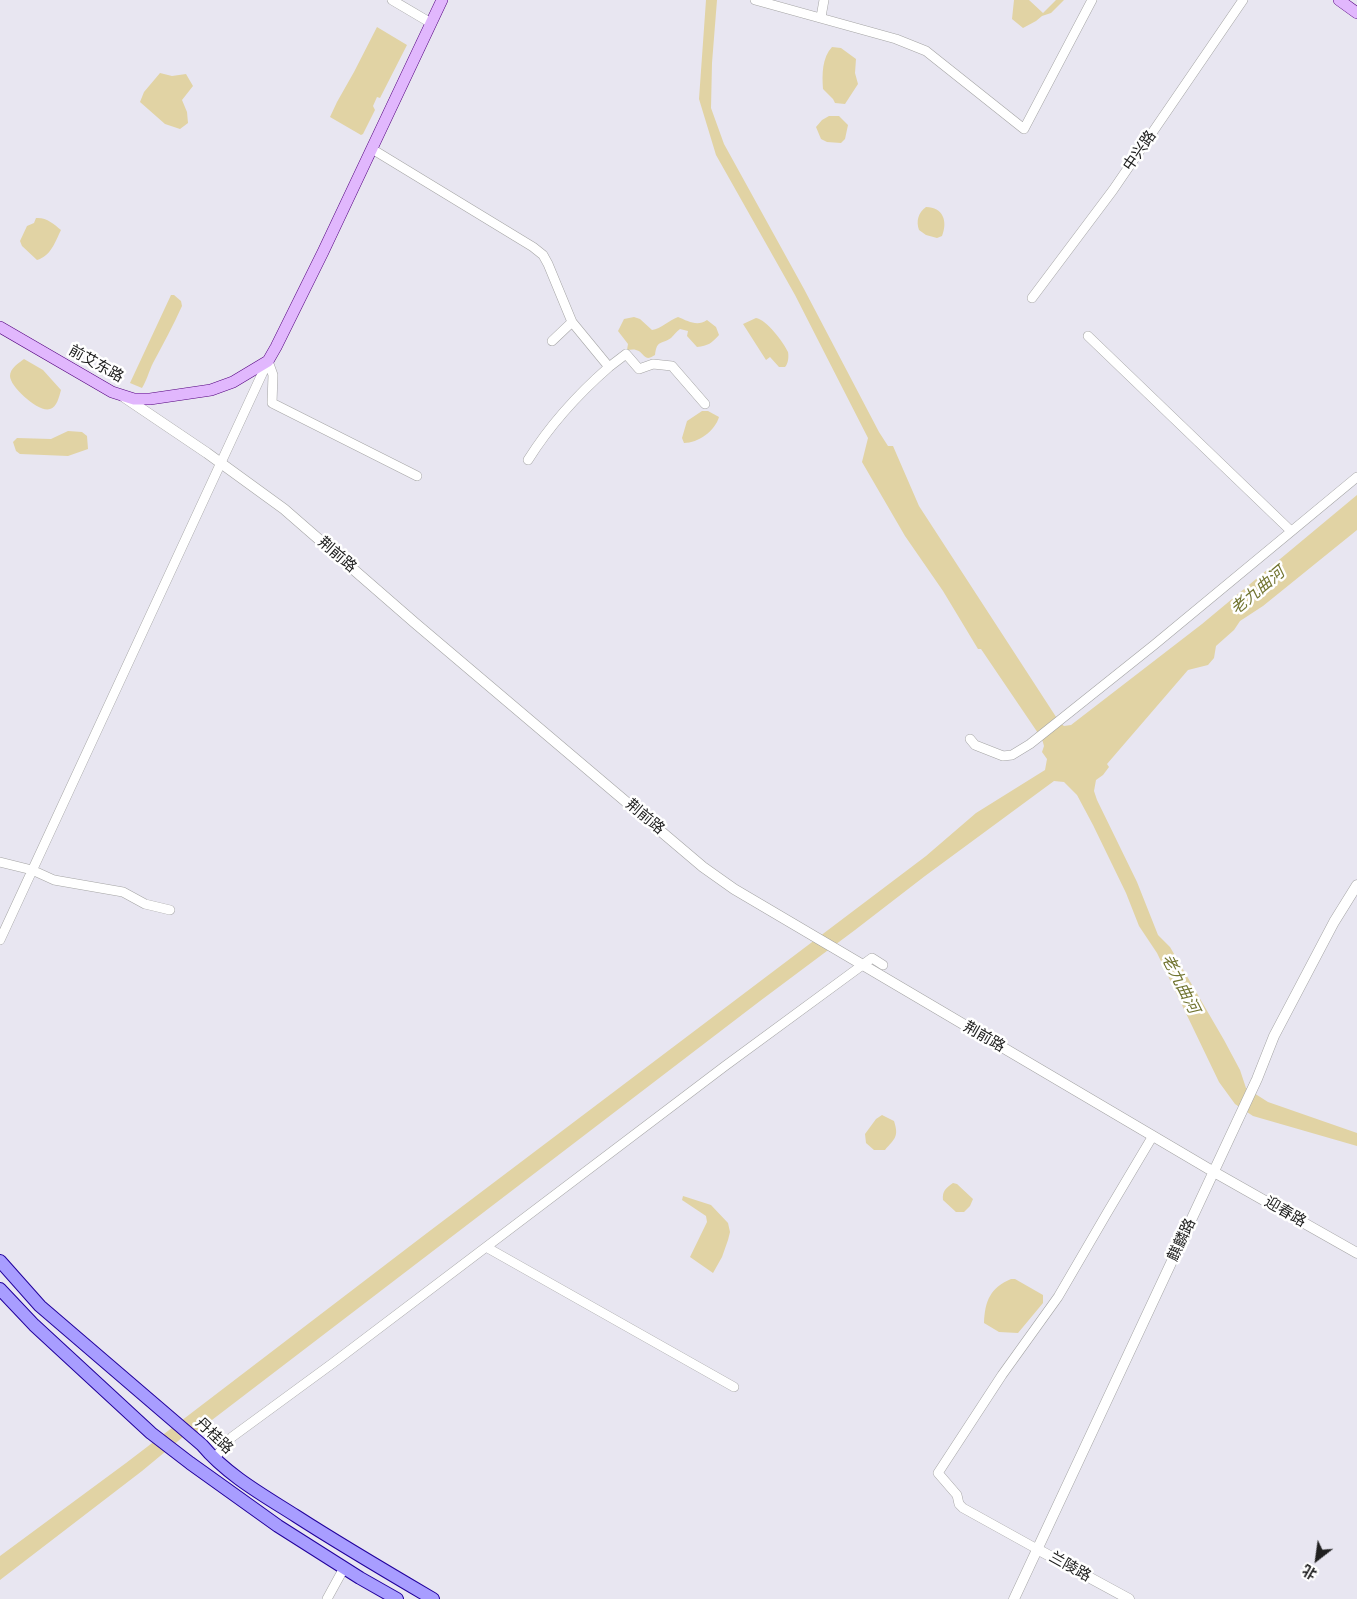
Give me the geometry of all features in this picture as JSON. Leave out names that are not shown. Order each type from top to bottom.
[{"type":"main road","points":[[268,361],[324,252],[442,0]]},
{"type":"main road","points":[[1339,0],[1357,13]]},
{"type":"main road","name":"前艾东路","points":[[0,326],[112,392],[134,399],[150,399],[211,390],[233,382],[268,361]]},
{"type":"main road","name":"丹桂路","points":[[0,1261],[40,1306],[202,1445],[214,1460],[276,1504],[433,1599]]},
{"type":"main road","points":[[0,1289],[34,1325],[152,1433],[190,1463],[278,1526],[397,1599]]},
{"type":"street","points":[[392,0],[431,23]]},
{"type":"street","points":[[755,0],[896,39],[926,51],[1024,128],[1092,0]]},
{"type":"street","points":[[821,17],[824,0]]},
{"type":"street","name":"中兴路","points":[[1032,298],[1113,190],[1243,0]]},
{"type":"street","points":[[372,150],[533,247],[543,255],[572,322],[609,367]]},
{"type":"street","points":[[552,341],[572,322]]},
{"type":"street","points":[[1088,336],[1291,531]]},
{"type":"street","points":[[528,460],[542,438],[582,392],[626,354],[639,369],[653,364],[672,366],[705,404]]},
{"type":"street","points":[[0,940],[268,361]]},
{"type":"street","points":[[268,361],[273,375],[272,402],[417,476]]},
{"type":"street","name":"荆前路","points":[[123,396],[284,509],[422,629],[703,867],[768,910],[1214,1172]]},
{"type":"street","points":[[970,739],[975,745],[1003,756],[1012,755],[1038,738],[1357,477]]},
{"type":"street","points":[[0,862],[32,870],[54,880],[123,892],[145,904],[170,910]]},
{"type":"street","name":"麒麟路","points":[[1014,1599],[1214,1172],[1255,1083],[1274,1036],[1334,922],[1357,885]]},
{"type":"street","points":[[214,1460],[232,1437],[725,1066],[872,958],[883,965]]},
{"type":"street","points":[[1037,1549],[963,1508],[959,1504],[957,1495],[938,1473],[1002,1375],[1058,1297],[1151,1139]]},
{"type":"street","name":"迎春路","points":[[1214,1172],[1357,1253]]},
{"type":"street","points":[[486,1247],[734,1387]]},
{"type":"street","name":"兰陵路","points":[[1037,1549],[1129,1599]]},
{"type":"street","points":[[327,1599],[344,1568]]},
{"type":"water","name":"老九曲河","points":[[706,0],[717,0],[711,108],[724,144],[804,289],[879,432],[888,446],[893,446],[919,506],[1060,723],[1064,726],[1071,725],[1202,624],[1357,495],[1357,530],[1263,606],[1240,621],[1234,630],[1216,646],[1214,658],[1208,665],[1188,670],[1107,764],[1109,767],[1096,780],[1094,791],[1137,882],[1158,935],[1170,947],[1224,1040],[1240,1070],[1246,1088],[1268,1102],[1357,1133],[1357,1146],[1253,1116],[1235,1104],[1219,1082],[1157,953],[1139,926],[1126,893],[1077,795],[1064,782],[1054,781],[760,1001],[208,1423],[205,1431],[196,1435],[189,1432],[142,1471],[0,1580],[0,1556],[126,1463],[926,856],[976,813],[1045,770],[1047,759],[1042,752],[1044,746],[1042,739],[981,649],[978,649],[943,591],[905,536],[862,462],[868,438],[795,295],[716,155],[699,99]]},
{"type":"water","points":[[1014,0],[1029,0],[1043,13],[1056,0],[1064,0],[1051,13],[1042,16],[1023,28],[1012,19]]},
{"type":"water","points":[[377,27],[407,45],[380,98],[377,97],[373,106],[375,110],[361,135],[330,117]]},
{"type":"water","points":[[832,47],[841,48],[856,59],[855,73],[858,84],[845,104],[835,103],[823,89],[824,61]]},
{"type":"water","points":[[160,73],[172,76],[186,74],[193,86],[182,100],[187,112],[188,123],[180,129],[165,124],[140,102],[144,92]]},
{"type":"water","points":[[829,116],[839,116],[848,125],[845,139],[841,143],[827,142],[821,139],[816,127]]},
{"type":"water","points":[[926,207],[937,209],[943,216],[944,230],[942,236],[937,238],[926,235],[919,230],[918,217]]},
{"type":"water","points":[[36,218],[53,223],[61,230],[49,252],[37,260],[22,246],[20,241],[27,226],[34,223]]},
{"type":"water","points":[[171,295],[174,295],[181,301],[182,306],[142,388],[130,383]]},
{"type":"water","points":[[634,317],[640,319],[652,330],[678,317],[696,323],[707,320],[716,327],[719,335],[710,344],[697,347],[687,336],[688,331],[680,329],[671,338],[658,345],[655,355],[648,358],[639,351],[627,350],[628,344],[618,331],[624,319]]},
{"type":"water","points":[[756,318],[765,322],[786,348],[788,358],[785,367],[779,367],[770,357],[766,360],[743,324]]},
{"type":"water","points":[[24,359],[43,370],[61,390],[52,408],[45,409],[39,407],[26,398],[11,381],[11,371]]},
{"type":"water","points":[[702,411],[708,411],[719,417],[717,422],[705,435],[695,441],[684,443],[682,438],[687,421]]},
{"type":"water","points":[[68,431],[82,432],[87,436],[88,449],[68,456],[20,454],[16,451],[13,442],[17,438],[51,439]]},
{"type":"water","points":[[882,1115],[894,1121],[896,1134],[894,1140],[885,1150],[874,1150],[866,1143],[865,1134],[876,1119]]},
{"type":"water","points":[[953,1183],[957,1184],[973,1199],[970,1206],[964,1212],[956,1212],[943,1200],[945,1190]]},
{"type":"water","points":[[683,1196],[711,1205],[728,1223],[730,1232],[728,1240],[722,1257],[713,1273],[690,1257],[707,1222],[706,1216],[682,1200]]},
{"type":"water","points":[[1011,1279],[1015,1279],[1043,1295],[1043,1303],[1018,1333],[999,1332],[984,1323],[987,1302],[993,1291]]}]
